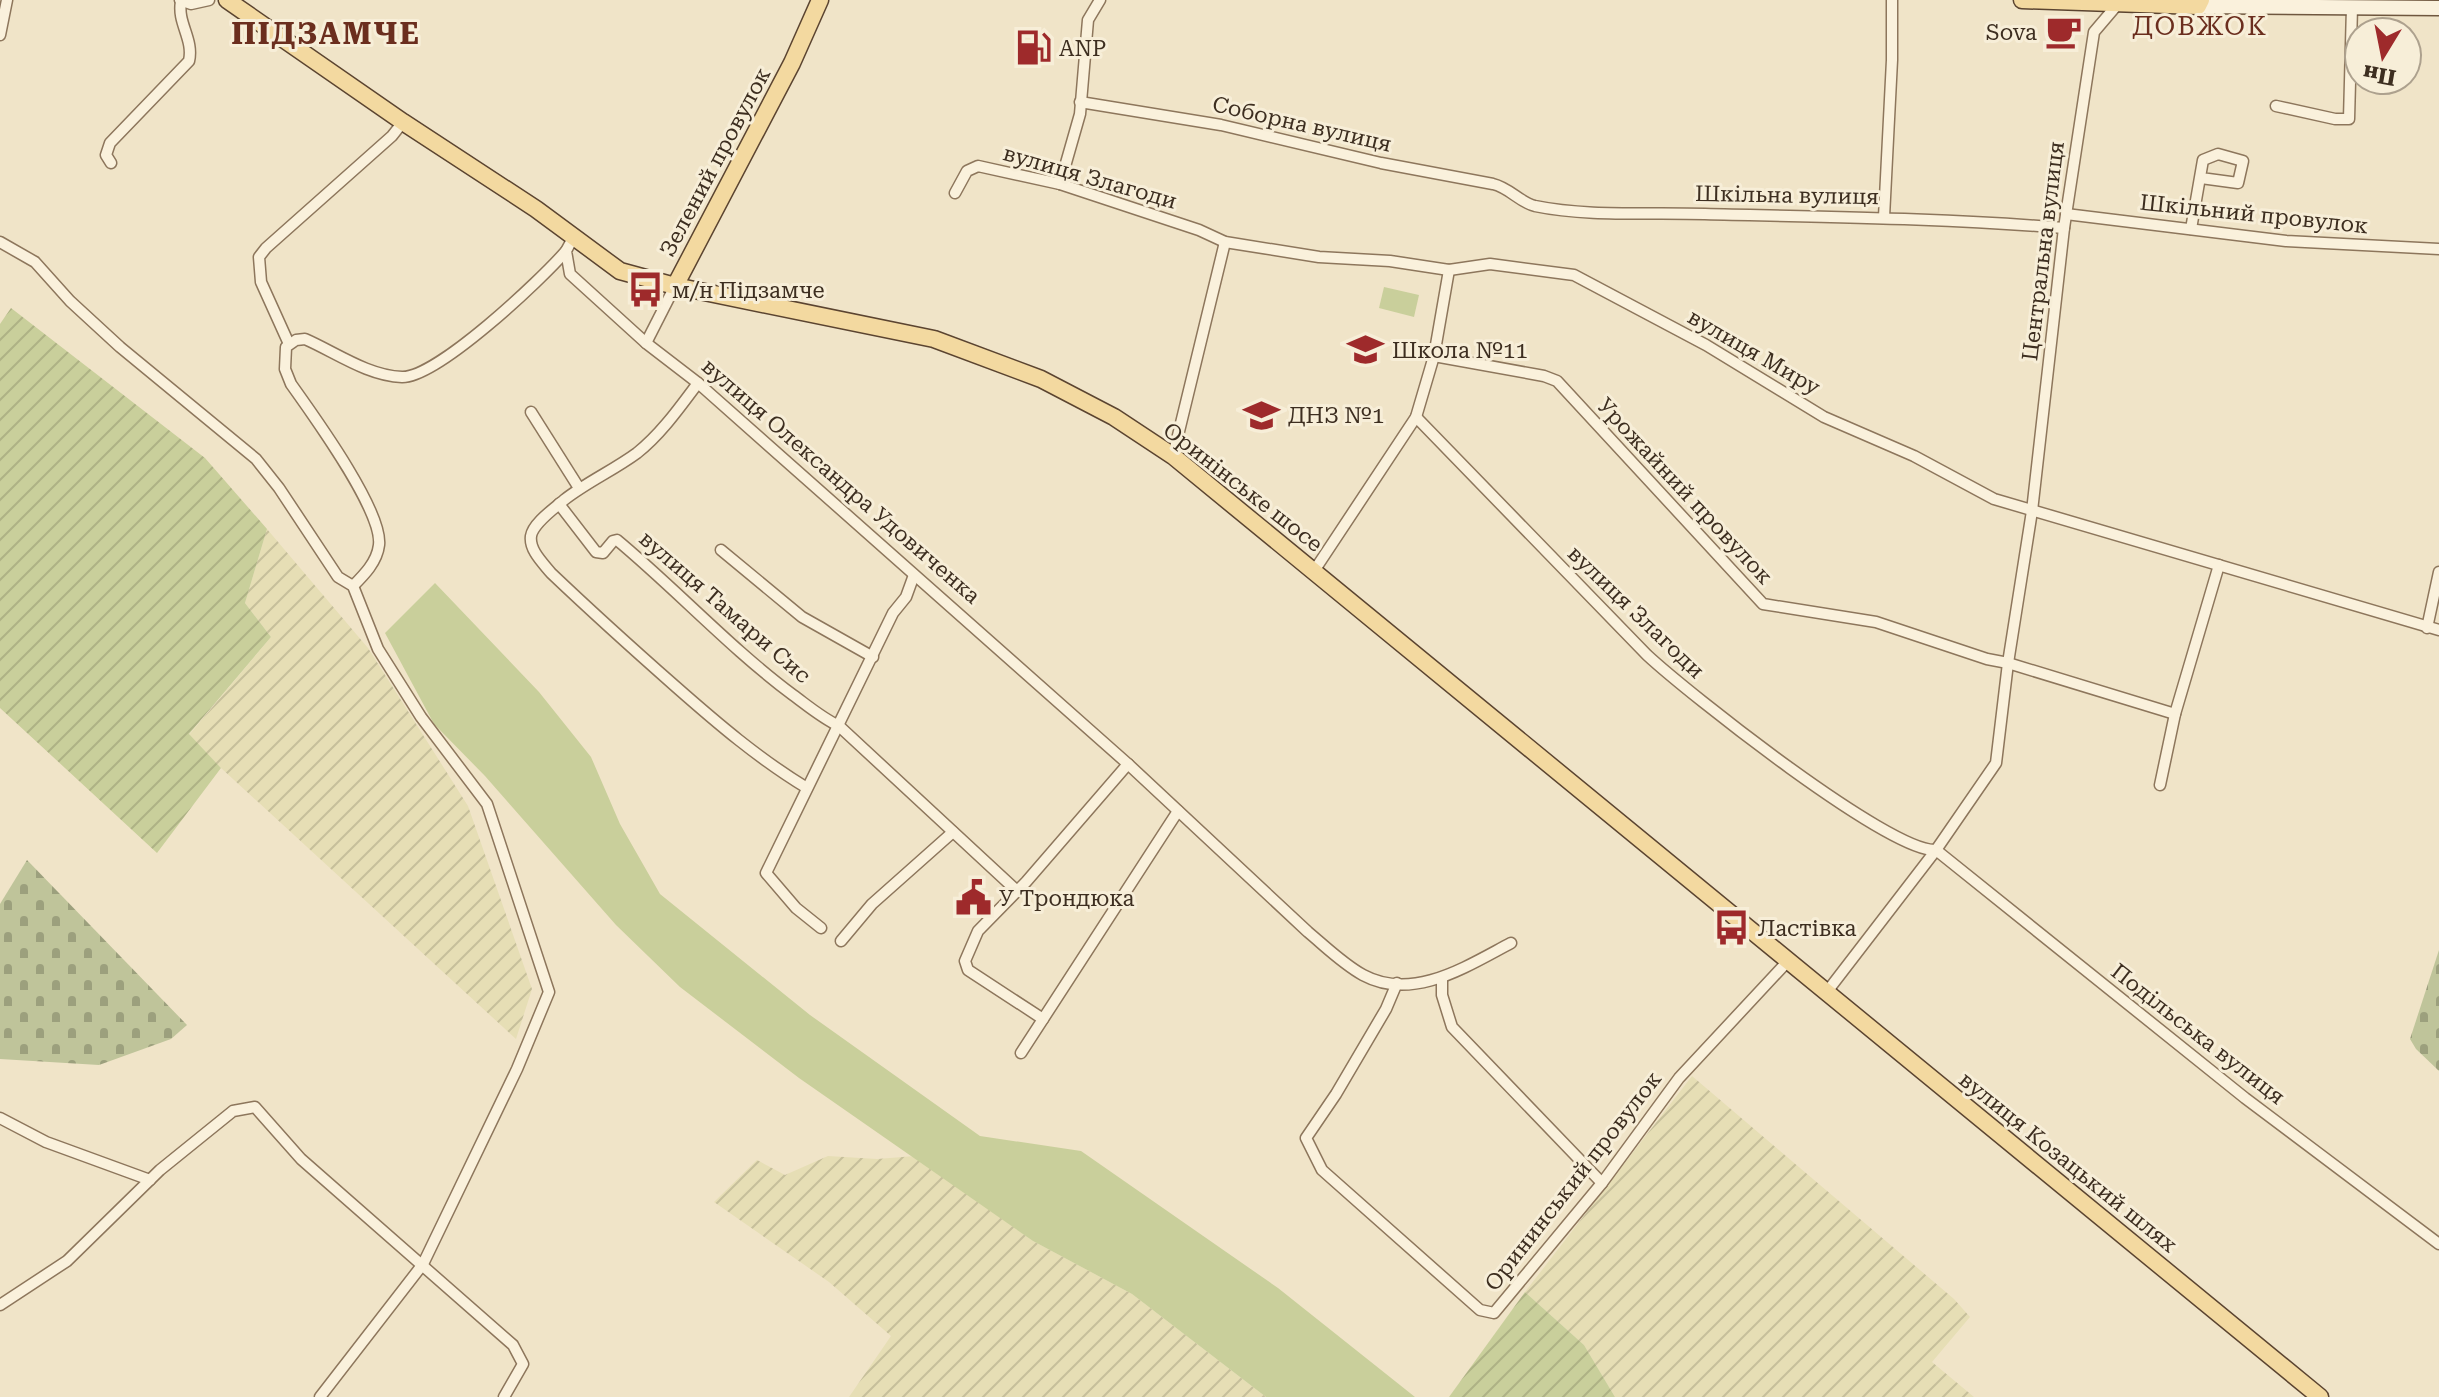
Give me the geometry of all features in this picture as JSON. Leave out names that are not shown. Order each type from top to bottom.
[{"type":"main road","name":"вулиця Олександра Удовиченка","points":[[227,0],[403,122],[536,209],[569,245]]},
{"type":"main road","name":"Зелений провулок","points":[[675,286],[792,63],[820,0]]},
{"type":"main road","points":[[2022,0],[2117,5],[2200,3]]},
{"type":"main road","name":"Оринінське шосе","points":[[569,245],[620,271],[675,286],[934,339],[1041,379],[1114,417],[1173,456],[1676,867],[1787,962]]},
{"type":"main road","name":"вулиця Козацький шлях","points":[[1787,962],[2320,1397]]},
{"type":"street","points":[[0,35],[7,0]]},
{"type":"street","points":[[111,163],[106,155],[110,143],[189,61],[191,45],[181,17],[181,1],[198,4],[209,0]]},
{"type":"street","points":[[1060,184],[1077,126],[1088,20],[1100,0]]},
{"type":"street","points":[[1884,217],[1892,0]]},
{"type":"street","points":[[2200,3],[2439,8]]},
{"type":"street","name":"Центральна вулиця","points":[[1826,993],[1936,850],[1996,763],[2032,511],[2064,228],[2094,32],[2117,5]]},
{"type":"street","points":[[2276,106],[2335,119],[2349,119],[2352,7]]},
{"type":"street","name":"Соборна вулиця","points":[[1080,102],[1221,125],[1381,163],[1493,184],[1513,192]]},
{"type":"street","points":[[353,586],[376,557],[379,532],[371,511],[348,472],[291,384],[284,360],[289,344],[261,282],[259,257],[392,136],[403,122]]},
{"type":"street","name":"вулиця Злагоди","points":[[955,193],[967,171],[974,166],[1060,184],[1199,230],[1225,242],[1319,257],[1390,261],[1449,270]]},
{"type":"street","points":[[2191,229],[2201,178]]},
{"type":"street","name":"Шкільна вулиця","points":[[1513,192],[1526,203],[1583,210],[1884,217],[2064,228]]},
{"type":"street","name":"Шкільний провулок","points":[[2066,214],[2286,241],[2439,249]]},
{"type":"street","points":[[0,242],[35,262],[70,301],[120,347],[256,459],[338,577],[353,586],[378,649],[421,717],[487,804],[549,992],[517,1069],[423,1264],[320,1397]]},
{"type":"street","points":[[1173,456],[1225,242]]},
{"type":"street","points":[[289,344],[305,339],[369,369],[394,376],[416,375],[468,342],[495,320],[569,245]]},
{"type":"street","name":"вулиця Олександра Удовиченка","points":[[569,245],[570,274],[646,343],[698,383],[1128,764],[1350,968],[1366,977],[1397,983],[1442,979],[1511,943]]},
{"type":"street","name":"вулиця Миру","points":[[1449,270],[1490,264],[1545,269],[1586,280],[1706,345],[1824,417],[1914,456],[1983,494],[2439,630]]},
{"type":"street","points":[[1314,571],[1416,417],[1434,356],[1449,270]]},
{"type":"street","name":"Зелений провулок","points":[[646,343],[675,286]]},
{"type":"street","name":"Урожайний провулок","points":[[1434,356],[1557,381],[1763,604],[1876,622],[1973,655],[2175,714]]},
{"type":"street","points":[[698,383],[676,413],[640,451],[579,488],[559,504],[532,533],[532,542],[539,559],[593,613],[722,727],[774,768],[807,788]]},
{"type":"street","points":[[531,412],[579,488]]},
{"type":"street","name":"вулиця Злагоди","points":[[1416,417],[1663,670],[1819,789],[1893,835],[1919,848],[1936,850]]},
{"type":"street","name":"вулиця Тамари Сис","points":[[559,504],[596,552],[603,553],[617,540],[753,663],[839,726]]},
{"type":"street","name":"вулиця Тамари Сис","points":[[721,550],[802,617],[873,657]]},
{"type":"street","points":[[2160,785],[2175,714],[2219,565]]},
{"type":"street","points":[[2427,628],[2439,572]]},
{"type":"street","points":[[821,928],[796,908],[766,873],[893,613],[906,597],[914,575]]},
{"type":"street","points":[[839,726],[1017,891]]},
{"type":"street","points":[[1043,1019],[968,970],[964,964],[978,931],[1128,764]]},
{"type":"street","points":[[1021,1053],[1178,811]]},
{"type":"street","points":[[841,941],[872,904],[953,832]]},
{"type":"street","name":"Подільська вулиця","points":[[1936,850],[2245,1098],[2439,1244]]},
{"type":"street","name":"Орининський провулок","points":[[1397,983],[1372,1033],[1306,1138],[1322,1170],[1480,1310],[1494,1313],[1602,1183],[1679,1078],[1787,962]]},
{"type":"street","points":[[1442,979],[1442,995],[1452,1027],[1602,1183]]},
{"type":"street","points":[[0,1305],[67,1261],[150,1180],[233,1111],[255,1107],[301,1159],[513,1345],[523,1364],[504,1397]]},
{"type":"street","points":[[0,1118],[46,1142],[150,1180]]},
{"type":"shaded area","points":[[267,529],[368,648],[468,806],[532,989],[516,1039],[189,735],[271,637],[245,603]]},
{"type":"shaded area","points":[[1692,1076],[1954,1299],[1970,1317],[1932,1362],[1974,1397],[1615,1397],[1584,1345],[1525,1292]]},
{"type":"shaded area","points":[[828,1156],[877,1159],[915,1156],[1033,1241],[1132,1294],[1266,1397],[849,1397],[891,1336],[829,1282],[714,1202],[757,1160],[785,1175]]},
{"type":"green space","points":[[1384,287],[1419,295],[1414,317],[1379,308]]},
{"type":"green space","points":[[11,308],[205,458],[267,529],[245,603],[271,637],[189,734],[221,768],[157,853],[0,708],[0,324]]},
{"type":"green space","points":[[435,583],[539,692],[591,757],[620,824],[660,894],[810,1015],[980,1136],[1081,1151],[1278,1288],[1415,1397],[1266,1397],[1132,1294],[1033,1241],[799,1078],[680,987],[616,925],[485,776],[434,724],[385,633]]},
{"type":"green space","points":[[27,860],[187,1025],[171,1039],[99,1065],[0,1059],[0,904]]},
{"type":"green space","points":[[2439,950],[2439,1071],[2410,1039]]},
{"type":"green space","points":[[1525,1292],[1584,1345],[1615,1397],[1449,1397]]},
{"type":"place","name":"Sova","points":[[2063,32]]},
{"type":"place","name":"ANP","points":[[1033,48]]},
{"type":"place","name":"м/н Підзамче","points":[[646,290]]},
{"type":"place","name":"Школа №11","points":[[1366,350]]},
{"type":"place","name":"ДНЗ №1","points":[[1262,415]]},
{"type":"place","name":"У Трондюка","points":[[973,898]]},
{"type":"place","name":"Ластівка","points":[[1732,928]]},
{"type":"district","name":"ДОВЖОК","points":[[2200,26]]},
{"type":"district","name":"ПІДЗАМЧЕ","points":[[326,33]]}]
